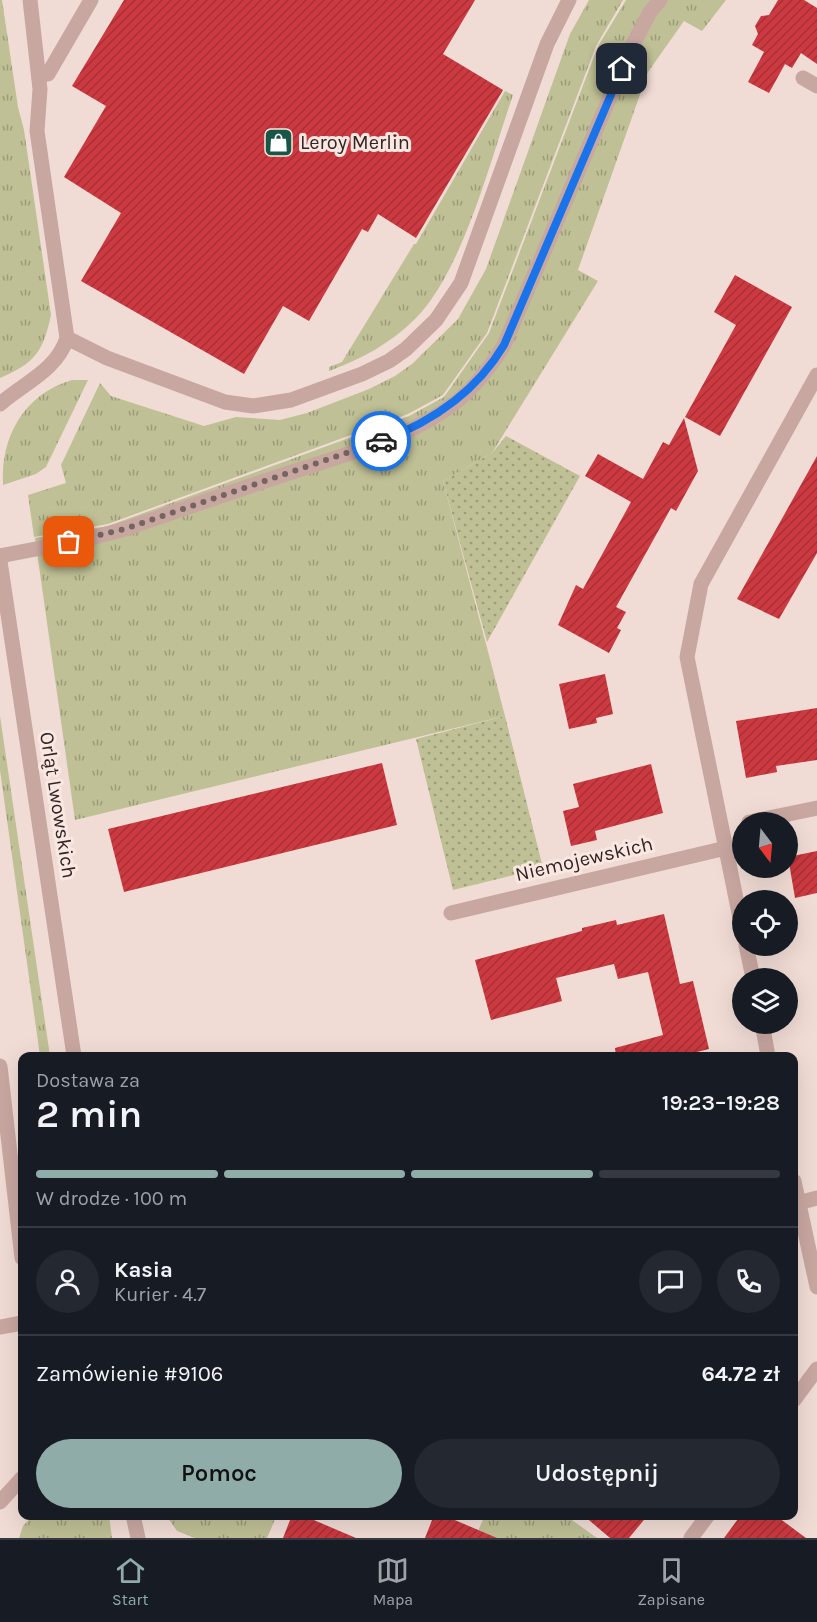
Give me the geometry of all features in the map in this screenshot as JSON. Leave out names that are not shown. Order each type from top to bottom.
[{"type":"street","points":[[0,404],[52,364],[64,348],[67,338],[37,131],[39,75],[30,0]]},
{"type":"street","points":[[39,75],[48,74],[92,0]]},
{"type":"street","points":[[67,338],[107,358],[225,402],[253,406],[291,400],[362,374],[389,361],[406,349],[436,320],[461,283],[547,44],[569,0]]},
{"type":"street","points":[[0,556],[88,539],[125,529],[344,455],[416,427],[444,411],[463,395],[496,359],[504,345],[631,48],[650,12],[660,0]]},
{"type":"street","points":[[803,78],[817,86]]},
{"type":"street","points":[[734,890],[687,657],[701,584],[817,375]]},
{"type":"street","name":"Orląt Lwowskich","points":[[0,561],[73,1052]]},
{"type":"street","points":[[798,812],[817,808]]},
{"type":"street","points":[[722,828],[732,826]]},
{"type":"street","name":"Niemojewskich","points":[[451,913],[726,848]]},
{"type":"street","points":[[764,1034],[767,1052]]},
{"type":"street","points":[[0,1066],[2,1102],[18,1226]]},
{"type":"street","points":[[798,1203],[817,1198]]},
{"type":"street","points":[[798,1211],[817,1287]]},
{"type":"street","points":[[0,1327],[18,1324]]},
{"type":"street","points":[[798,1395],[817,1369]]},
{"type":"street","points":[[0,1502],[18,1482]]},
{"type":"street","points":[[134,1520],[138,1538]]},
{"type":"street","points":[[691,1538],[704,1520]]},
{"type":"green space","points":[[0,0],[2,0],[18,107],[24,130],[51,315],[45,338],[36,355],[22,367],[0,378]]},
{"type":"green space","points":[[589,0],[623,0],[596,46],[487,333],[443,395],[408,414],[108,524],[34,537],[28,495],[66,483],[61,465],[100,383],[111,396],[204,426],[236,417],[280,420],[307,413],[369,389],[395,376],[412,364],[458,319],[486,269],[570,34]]},
{"type":"green space","points":[[626,0],[726,0],[702,31],[684,21],[648,72],[578,270],[598,281],[492,453],[443,481],[505,716],[75,820],[35,538],[108,526],[409,416],[444,397],[489,333],[598,46]]},
{"type":"green space","points":[[505,91],[513,95],[485,182],[461,244],[432,298],[406,328],[385,343],[352,362],[329,371],[329,367],[342,362],[416,244]]},
{"type":"green space","points":[[72,380],[88,380],[46,467],[36,474],[3,485],[6,450],[18,420],[41,396]]},
{"type":"green space","points":[[506,436],[580,476],[487,642],[443,481],[492,453]]},
{"type":"green space","points":[[0,716],[49,1052],[39,1052],[0,770]]},
{"type":"green space","points":[[505,716],[543,868],[453,890],[416,739]]},
{"type":"green space","points":[[28,1520],[110,1520],[112,1538],[19,1538],[23,1526]]},
{"type":"green space","points":[[169,1520],[275,1520],[267,1538],[195,1538],[177,1531]]},
{"type":"green space","points":[[483,1520],[572,1520],[597,1538],[475,1538]]},
{"type":"building","name":"Leroy Merlin","points":[[124,0],[475,0],[443,54],[503,90],[416,238],[378,214],[368,232],[362,229],[309,321],[283,306],[244,374],[81,281],[121,213],[64,177],[106,106],[72,86]]},
{"type":"building","points":[[778,0],[804,0],[817,8],[817,64],[801,53],[792,68],[785,64],[769,93],[748,82],[764,52],[752,45],[758,34],[755,26],[761,16],[769,15]]},
{"type":"building","points":[[735,275],[792,307],[720,436],[685,417],[736,325],[714,312]]},
{"type":"building","points":[[684,418],[698,471],[676,511],[671,508],[616,607],[626,612],[617,628],[621,630],[609,653],[558,625],[576,585],[583,589],[631,502],[585,476],[598,454],[643,479],[663,442],[669,445]]},
{"type":"building","points":[[817,456],[817,553],[779,619],[737,599]]},
{"type":"building","points":[[605,674],[613,714],[596,718],[597,723],[569,729],[559,684]]},
{"type":"building","points":[[817,708],[817,760],[776,766],[777,772],[746,778],[736,721]]},
{"type":"building","points":[[382,763],[397,825],[124,892],[108,829]]},
{"type":"building","points":[[651,764],[663,813],[595,831],[597,840],[571,846],[563,811],[579,807],[573,784]]},
{"type":"building","points":[[817,851],[817,893],[798,897],[798,890],[794,890],[792,878],[798,878],[798,855]]},
{"type":"building","points":[[664,914],[680,984],[693,981],[709,1049],[697,1052],[616,1052],[615,1048],[663,1035],[648,972],[618,979],[614,964],[556,978],[562,1001],[491,1020],[475,960],[582,931],[582,928],[616,920],[617,925]]},
{"type":"building","points":[[290,1520],[314,1520],[356,1538],[283,1538]]},
{"type":"building","points":[[432,1520],[455,1520],[497,1538],[425,1538]]},
{"type":"building","points":[[589,1520],[644,1520],[629,1538],[610,1538]]},
{"type":"building","points":[[737,1520],[782,1520],[806,1538],[724,1538]]},
{"type":"way so far","points":[[69,542],[125,529],[381,441]]},
{"type":"place","name":"Leroy Merlin","points":[[279,142]]},
{"type":"route","points":[[381,441],[416,427],[444,411],[463,395],[496,359],[622,69]]}]
